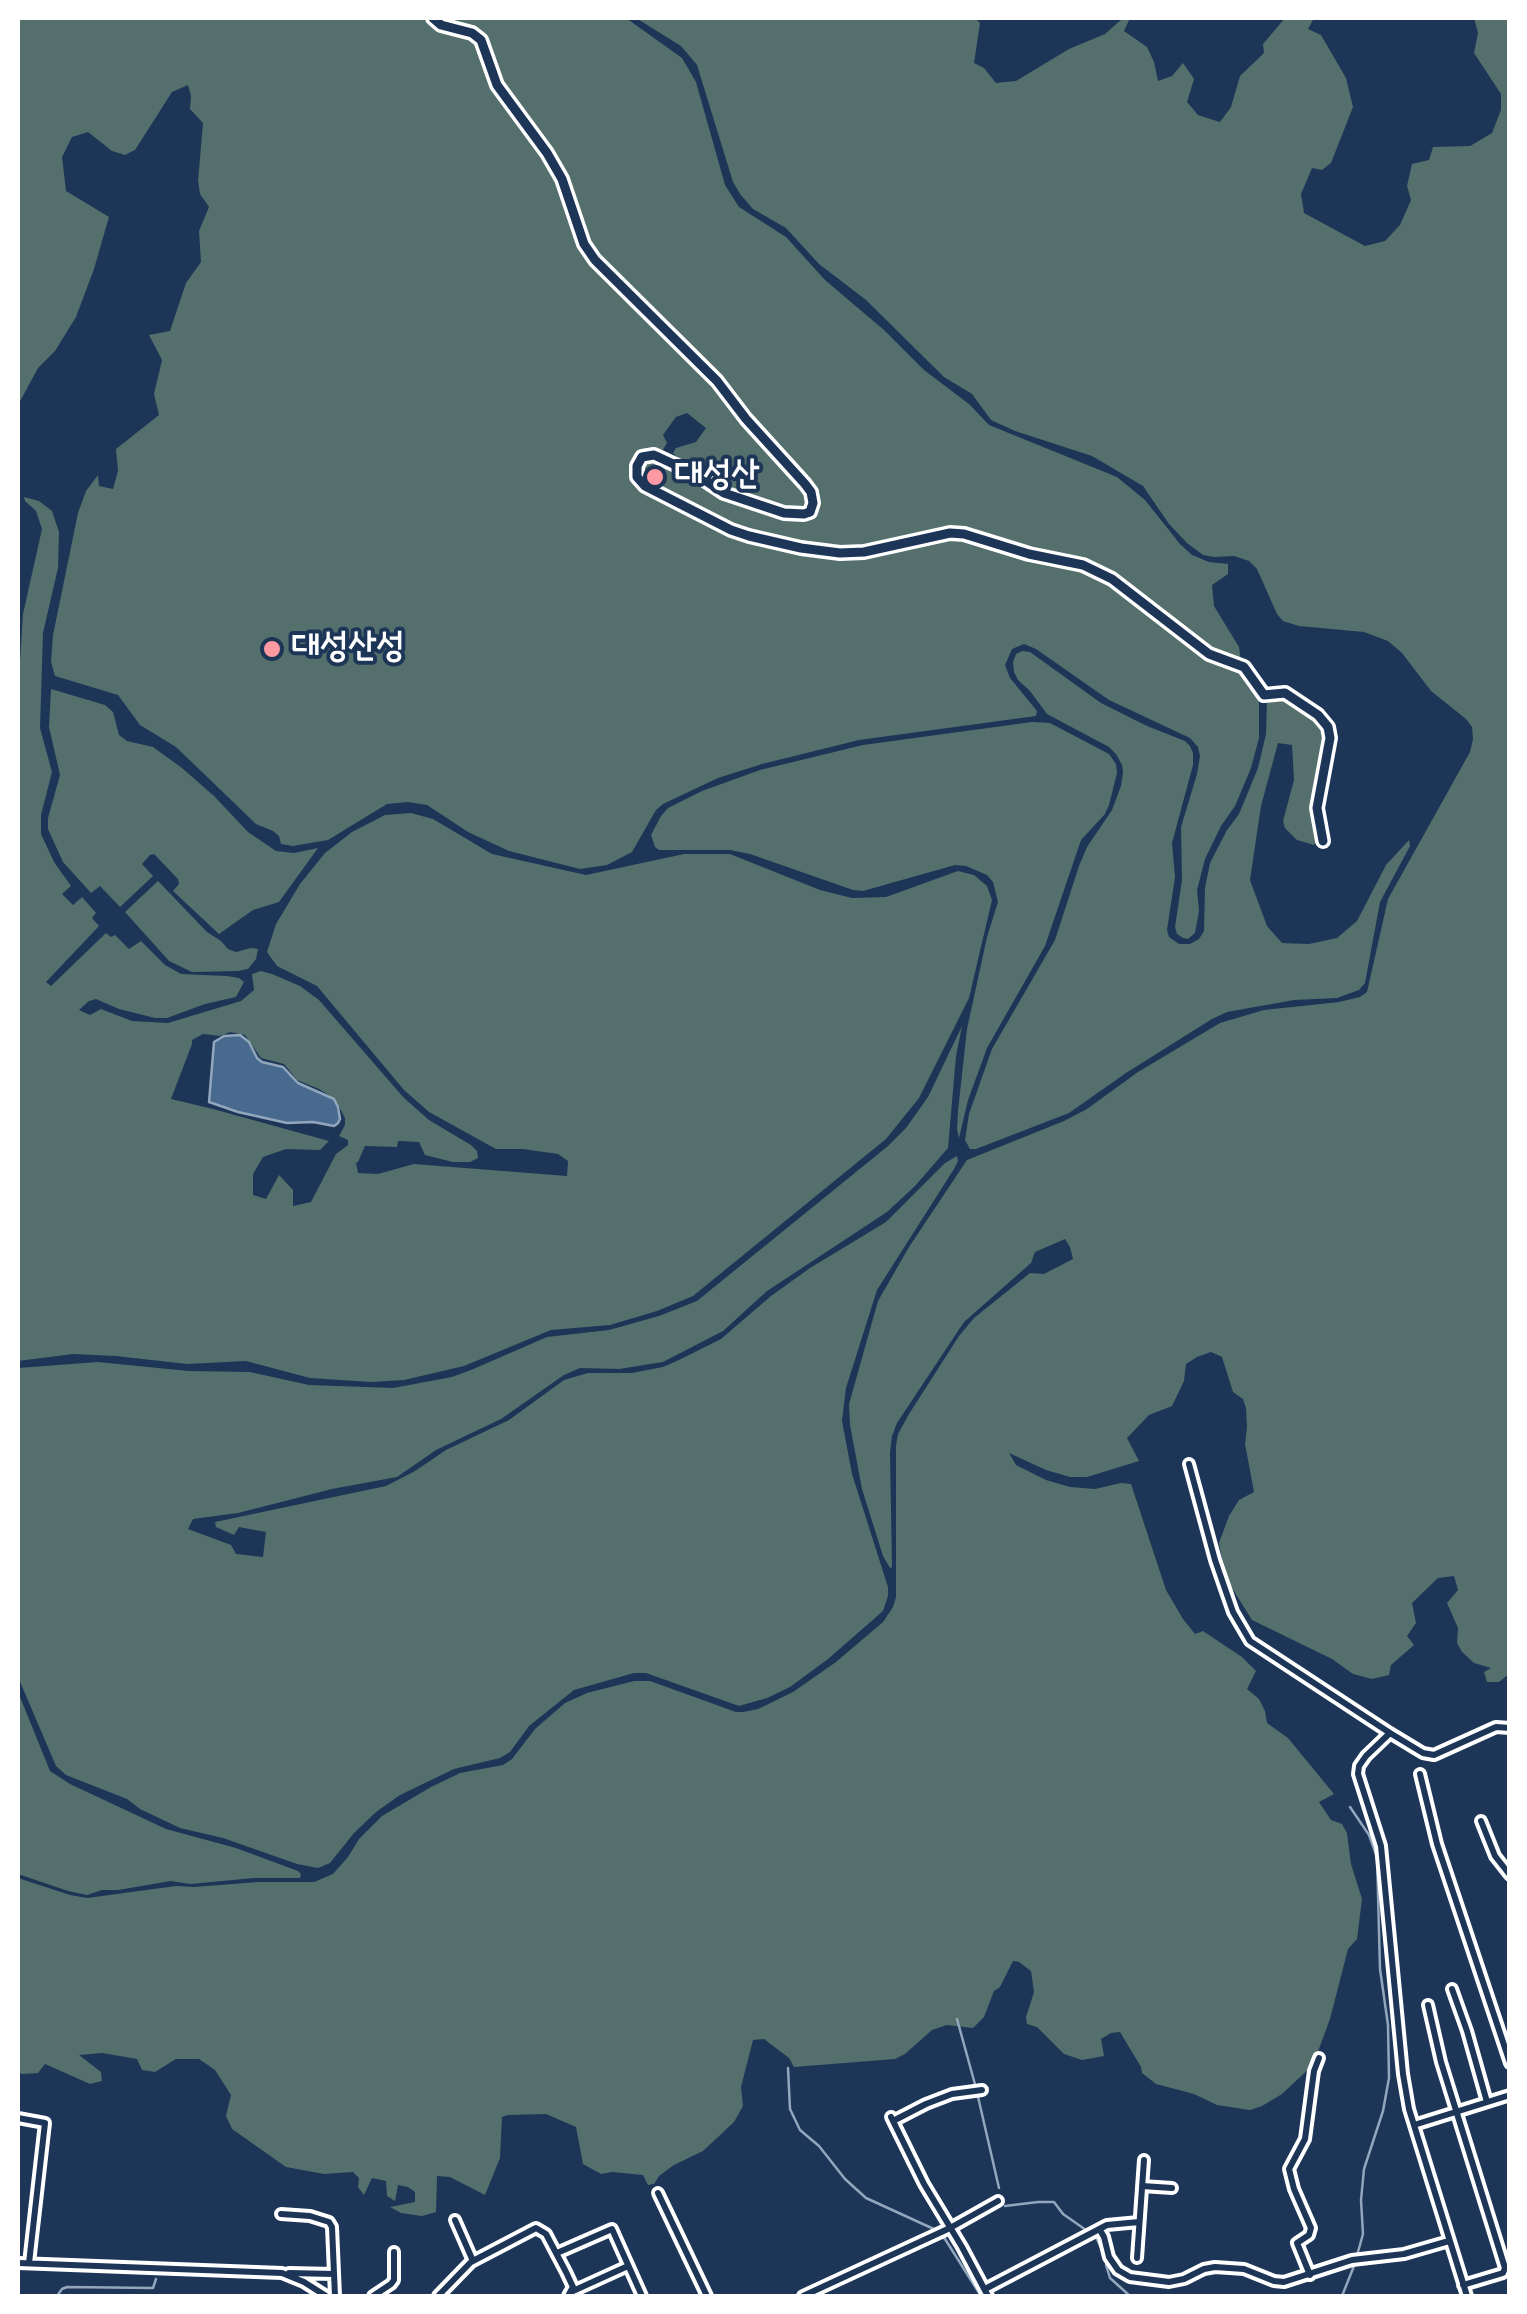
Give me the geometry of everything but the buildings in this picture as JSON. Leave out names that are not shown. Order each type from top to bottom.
[{"type":"street","points":[[433,18],[441,25],[472,33],[482,40],[497,86],[562,178],[584,244],[595,260],[717,381],[805,484],[813,503],[810,512],[784,513],[724,492],[654,455],[642,457],[637,466],[637,477],[645,486],[730,530],[784,544],[840,553],[950,533],[964,534],[1029,554],[1084,565],[1112,579],[1209,654],[1244,667],[1264,695],[1285,692],[1318,715],[1330,731],[1317,808],[1323,841]]},
{"type":"street","points":[[1189,1464],[1232,1612],[1250,1641],[1422,1753],[1434,1754],[1496,1727],[1510,1728]]},
{"type":"street","points":[[1390,1733],[1366,1756],[1358,1774],[1381,1846],[1403,2074],[1414,2125],[1467,2296]]},
{"type":"street","points":[[1420,1774],[1437,1844],[1510,2063]]},
{"type":"street","points":[[1482,1821],[1495,1856],[1510,1876]]},
{"type":"street","points":[[1452,1989],[1488,2102]]},
{"type":"street","points":[[1428,2005],[1441,2062],[1506,2268],[1503,2273],[1463,2285]]},
{"type":"street","points":[[1310,2276],[1297,2243],[1309,2235],[1311,2228],[1289,2168],[1309,2121],[1319,2058]]},
{"type":"street","points":[[982,2090],[951,2094],[892,2119],[986,2293],[1113,2223],[1140,2222]]},
{"type":"street","points":[[1414,2125],[1510,2095]]},
{"type":"street","points":[[18,2118],[45,2124],[29,2264]]},
{"type":"street","points":[[1137,2258],[1144,2160]]},
{"type":"street","points":[[1142,2186],[1172,2188]]},
{"type":"street","points":[[658,2193],[707,2296]]},
{"type":"street","points":[[803,2296],[815,2294],[998,2201]]},
{"type":"street","points":[[281,2214],[329,2222],[335,2296]]},
{"type":"street","points":[[455,2220],[473,2261]]},
{"type":"street","points":[[438,2296],[473,2261],[536,2228],[546,2234],[557,2253],[572,2283],[570,2294]]},
{"type":"street","points":[[557,2253],[612,2229],[642,2296]]},
{"type":"street","points":[[1100,2230],[1118,2270],[1130,2277],[1168,2282],[1215,2267],[1244,2269],[1284,2282],[1355,2260],[1404,2254],[1449,2241]]},
{"type":"street","points":[[373,2296],[394,2280],[394,2252]]},
{"type":"street","points":[[18,2263],[334,2274]]},
{"type":"street","points":[[570,2294],[628,2266]]},
{"type":"street","points":[[282,2273],[326,2296]]},
{"type":"green space","points":[[18,18],[428,18],[440,30],[476,43],[486,75],[551,169],[584,251],[608,281],[707,376],[765,450],[805,487],[809,504],[804,510],[786,509],[727,488],[681,461],[673,453],[676,448],[696,442],[706,428],[687,413],[676,417],[663,435],[667,443],[661,453],[644,452],[632,461],[634,479],[656,498],[747,539],[862,556],[952,537],[1088,570],[1202,654],[1247,676],[1259,699],[1259,738],[1235,806],[1205,859],[1197,890],[1195,933],[1183,938],[1175,927],[1182,880],[1181,827],[1197,774],[1198,747],[1190,738],[1109,700],[1024,644],[1012,649],[1005,665],[1010,678],[1037,711],[1036,716],[859,740],[718,778],[656,810],[632,852],[607,865],[580,869],[509,851],[468,832],[427,805],[408,802],[387,804],[328,840],[293,846],[281,844],[279,836],[256,824],[176,747],[140,725],[118,695],[55,676],[51,662],[53,635],[78,513],[86,491],[98,475],[99,486],[113,489],[118,471],[116,449],[159,415],[154,394],[162,360],[149,335],[170,331],[186,283],[201,262],[199,231],[209,207],[200,194],[198,181],[203,123],[190,109],[188,85],[172,92],[135,150],[125,155],[112,151],[88,132],[72,137],[62,157],[66,191],[109,217],[76,317],[55,351],[38,368],[18,405]]},
{"type":"green space","points":[[440,18],[626,18],[682,58],[696,82],[725,185],[739,207],[786,237],[825,280],[989,425],[1117,477],[1145,500],[1192,555],[1228,564],[1228,574],[1212,585],[1214,606],[1239,647],[1241,662],[1203,645],[1126,585],[1032,551],[965,532],[841,550],[801,544],[733,528],[664,494],[643,479],[640,466],[647,459],[657,459],[679,475],[692,476],[723,494],[811,516],[818,507],[813,489],[727,387],[593,251],[565,183],[502,84],[484,38],[450,26]]},
{"type":"green space","points":[[636,18],[975,18],[980,23],[974,63],[984,68],[996,83],[1016,81],[1069,49],[1105,34],[1123,18],[1130,18],[1124,31],[1147,47],[1158,81],[1172,76],[1183,63],[1194,79],[1187,102],[1198,115],[1220,122],[1231,107],[1240,76],[1264,53],[1263,44],[1285,18],[1314,18],[1308,29],[1321,35],[1346,78],[1353,107],[1331,163],[1322,170],[1312,168],[1301,194],[1304,213],[1365,246],[1385,241],[1400,225],[1411,200],[1407,186],[1412,164],[1429,160],[1433,147],[1470,146],[1492,133],[1501,110],[1501,94],[1474,53],[1478,33],[1474,18],[1509,18],[1509,1674],[1499,1682],[1487,1682],[1484,1672],[1491,1668],[1474,1663],[1462,1652],[1457,1643],[1458,1628],[1447,1603],[1458,1590],[1454,1576],[1438,1578],[1412,1603],[1416,1623],[1407,1636],[1414,1645],[1391,1665],[1389,1675],[1372,1679],[1353,1674],[1332,1659],[1252,1620],[1225,1577],[1219,1543],[1239,1500],[1254,1492],[1245,1444],[1246,1408],[1243,1399],[1233,1392],[1222,1357],[1211,1352],[1197,1357],[1186,1364],[1184,1381],[1172,1406],[1149,1415],[1127,1438],[1139,1461],[1087,1477],[1070,1477],[1009,1453],[1016,1465],[1070,1487],[1095,1489],[1131,1484],[1166,1590],[1183,1619],[1195,1634],[1203,1631],[1256,1671],[1247,1689],[1259,1699],[1267,1723],[1288,1738],[1334,1794],[1319,1802],[1331,1820],[1342,1824],[1347,1833],[1362,1899],[1357,1939],[1348,1949],[1313,2065],[1282,2094],[1250,2110],[1217,2105],[1156,2084],[1142,2073],[1120,2032],[1101,2039],[1104,2056],[1082,2060],[1064,2054],[1037,2027],[1027,2024],[1034,1992],[1031,1971],[1013,1961],[994,1991],[984,2017],[973,2028],[947,2025],[932,2030],[895,2059],[794,2067],[789,2058],[764,2039],[753,2040],[741,2087],[743,2106],[734,2122],[703,2151],[674,2165],[654,2184],[648,2185],[643,2175],[601,2174],[583,2164],[576,2127],[546,2114],[508,2115],[502,2117],[500,2158],[485,2195],[450,2177],[437,2176],[436,2212],[422,2216],[390,2207],[415,2202],[415,2192],[408,2187],[398,2185],[395,2201],[387,2196],[386,2181],[372,2178],[364,2195],[353,2172],[324,2174],[286,2167],[232,2129],[226,2116],[231,2095],[215,2070],[199,2059],[176,2059],[155,2072],[142,2070],[137,2059],[102,2053],[79,2055],[101,2072],[102,2081],[90,2084],[45,2064],[38,2073],[18,2072],[18,1878],[87,1898],[176,1886],[314,1882],[333,1874],[382,1816],[460,1773],[503,1765],[565,1703],[587,1693],[650,1681],[743,1712],[793,1692],[836,1662],[883,1622],[896,1597],[896,1446],[909,1414],[974,1318],[1030,1273],[1044,1274],[1073,1259],[1065,1239],[1035,1252],[1031,1263],[964,1322],[897,1423],[890,1453],[890,1568],[862,1489],[849,1404],[878,1301],[967,1160],[1087,1109],[1138,1072],[1220,1023],[1264,1010],[1339,1002],[1367,992],[1388,899],[1470,752],[1473,739],[1472,727],[1466,719],[1431,691],[1388,641],[1364,632],[1283,621],[1257,569],[1249,561],[1234,556],[1203,555],[1169,524],[1143,486],[1092,456],[991,420],[972,394],[944,377],[866,300],[819,264],[786,228],[753,209],[733,182],[697,65],[681,46]]},
{"type":"green space","points":[[24,497],[39,501],[52,511],[59,532],[58,568],[43,633],[40,728],[52,772],[41,815],[41,834],[71,886],[62,894],[73,905],[82,897],[96,913],[92,918],[99,926],[46,982],[51,986],[106,933],[115,935],[129,949],[141,941],[165,965],[181,974],[227,976],[244,982],[236,997],[167,1018],[119,1009],[96,999],[79,1010],[90,1015],[101,1009],[132,1021],[168,1023],[241,1001],[254,990],[252,974],[272,974],[300,986],[319,1000],[404,1098],[429,1120],[477,1151],[478,1158],[470,1162],[453,1162],[425,1155],[419,1142],[398,1141],[397,1147],[365,1146],[356,1163],[358,1173],[378,1174],[414,1164],[567,1176],[568,1161],[558,1154],[496,1149],[429,1112],[404,1090],[317,986],[277,966],[267,952],[276,924],[325,853],[352,832],[385,815],[411,813],[433,819],[492,854],[586,875],[684,854],[730,854],[820,890],[852,898],[886,897],[958,871],[974,875],[987,886],[992,900],[969,998],[919,1098],[886,1139],[693,1296],[610,1325],[551,1330],[464,1366],[404,1380],[310,1378],[246,1361],[187,1364],[73,1354],[18,1361],[19,678],[23,614],[42,529],[36,511]],"holes":[[[203,1034],[245,1035],[261,1058],[284,1064],[297,1080],[335,1099],[345,1118],[339,1136],[348,1140],[348,1145],[336,1154],[311,1202],[293,1206],[293,1190],[279,1175],[266,1199],[253,1195],[253,1174],[263,1157],[286,1149],[320,1150],[329,1141],[171,1099],[192,1040]]]},
{"type":"green space","points":[[1022,651],[1030,652],[1101,703],[1190,746],[1193,765],[1172,843],[1175,877],[1167,930],[1169,937],[1179,944],[1190,944],[1204,931],[1210,863],[1239,814],[1258,768],[1266,734],[1267,699],[1284,696],[1296,702],[1321,725],[1326,735],[1312,806],[1318,839],[1314,845],[1297,840],[1283,821],[1294,780],[1292,745],[1278,743],[1261,806],[1250,880],[1267,926],[1282,943],[1309,944],[1337,938],[1357,921],[1386,865],[1409,840],[1410,846],[1380,902],[1365,983],[1359,990],[1337,998],[1294,1000],[1227,1012],[1126,1073],[1069,1113],[970,1149],[965,1140],[969,1114],[992,1049],[1055,940],[1079,866],[1112,810],[1123,773],[1109,747],[1047,714],[1018,680],[1013,662]]},
{"type":"green space","points":[[51,689],[105,705],[113,712],[119,735],[153,747],[182,768],[248,832],[276,851],[294,853],[318,848],[279,902],[253,910],[219,934],[173,891],[178,879],[154,854],[142,864],[153,876],[120,907],[100,886],[91,893],[63,862],[48,829],[60,775],[49,727]]},
{"type":"green space","points":[[1032,722],[1050,723],[1109,754],[1117,773],[1105,814],[1081,840],[1045,946],[987,1048],[959,1138],[967,1029],[998,902],[987,875],[955,865],[863,891],[853,890],[750,854],[730,850],[659,850],[651,835],[668,808],[760,770],[863,745]]},
{"type":"green space","points":[[158,881],[228,949],[258,949],[248,969],[192,972],[169,961],[125,912]]},
{"type":"green space","points":[[962,1026],[948,1148],[887,1212],[767,1291],[723,1331],[663,1362],[619,1369],[580,1368],[564,1375],[501,1419],[436,1450],[397,1477],[238,1513],[193,1519],[188,1529],[231,1545],[236,1554],[263,1557],[266,1532],[239,1527],[234,1535],[216,1527],[215,1522],[386,1486],[446,1450],[509,1420],[564,1380],[588,1373],[632,1373],[679,1360],[721,1339],[810,1268],[886,1222],[945,1163],[957,1156],[954,1169],[877,1290],[846,1388],[842,1421],[852,1474],[888,1596],[883,1611],[828,1659],[790,1687],[739,1706],[646,1673],[574,1690],[529,1726],[510,1752],[454,1769],[400,1795],[354,1833],[330,1863],[318,1868],[180,1828],[127,1799],[66,1775],[56,1766],[18,1677],[18,1368],[98,1362],[188,1371],[250,1372],[309,1385],[393,1388],[452,1377],[547,1337],[609,1330],[659,1316],[697,1301],[888,1146],[928,1097]]},
{"type":"green space","points":[[18,1692],[50,1771],[166,1829],[236,1848],[298,1871],[300,1878],[190,1884],[171,1881],[87,1895],[18,1874]]},
{"type":"water","points":[[240,1035],[262,1062],[283,1067],[298,1083],[334,1099],[338,1123],[287,1123],[209,1102],[214,1042],[224,1036]]},
{"type":"waterway","points":[[1342,2296],[1363,2234],[1364,2169],[1389,2078],[1388,2025],[1380,1969],[1377,1857],[1369,1835],[1350,1807]]},
{"type":"waterway","points":[[957,2019],[999,2188]]},
{"type":"waterway","points":[[788,2068],[790,2109],[800,2130],[866,2198],[936,2230],[981,2296]]},
{"type":"waterway","points":[[1005,2206],[1054,2202],[1063,2214],[1096,2237],[1110,2278],[1130,2296]]},
{"type":"waterway","points":[[57,2296],[67,2287],[153,2288],[156,2279]]},
{"type":"place","name":"대성산","points":[[655,477]]},
{"type":"place","name":"대성산성","points":[[272,649]]}]
